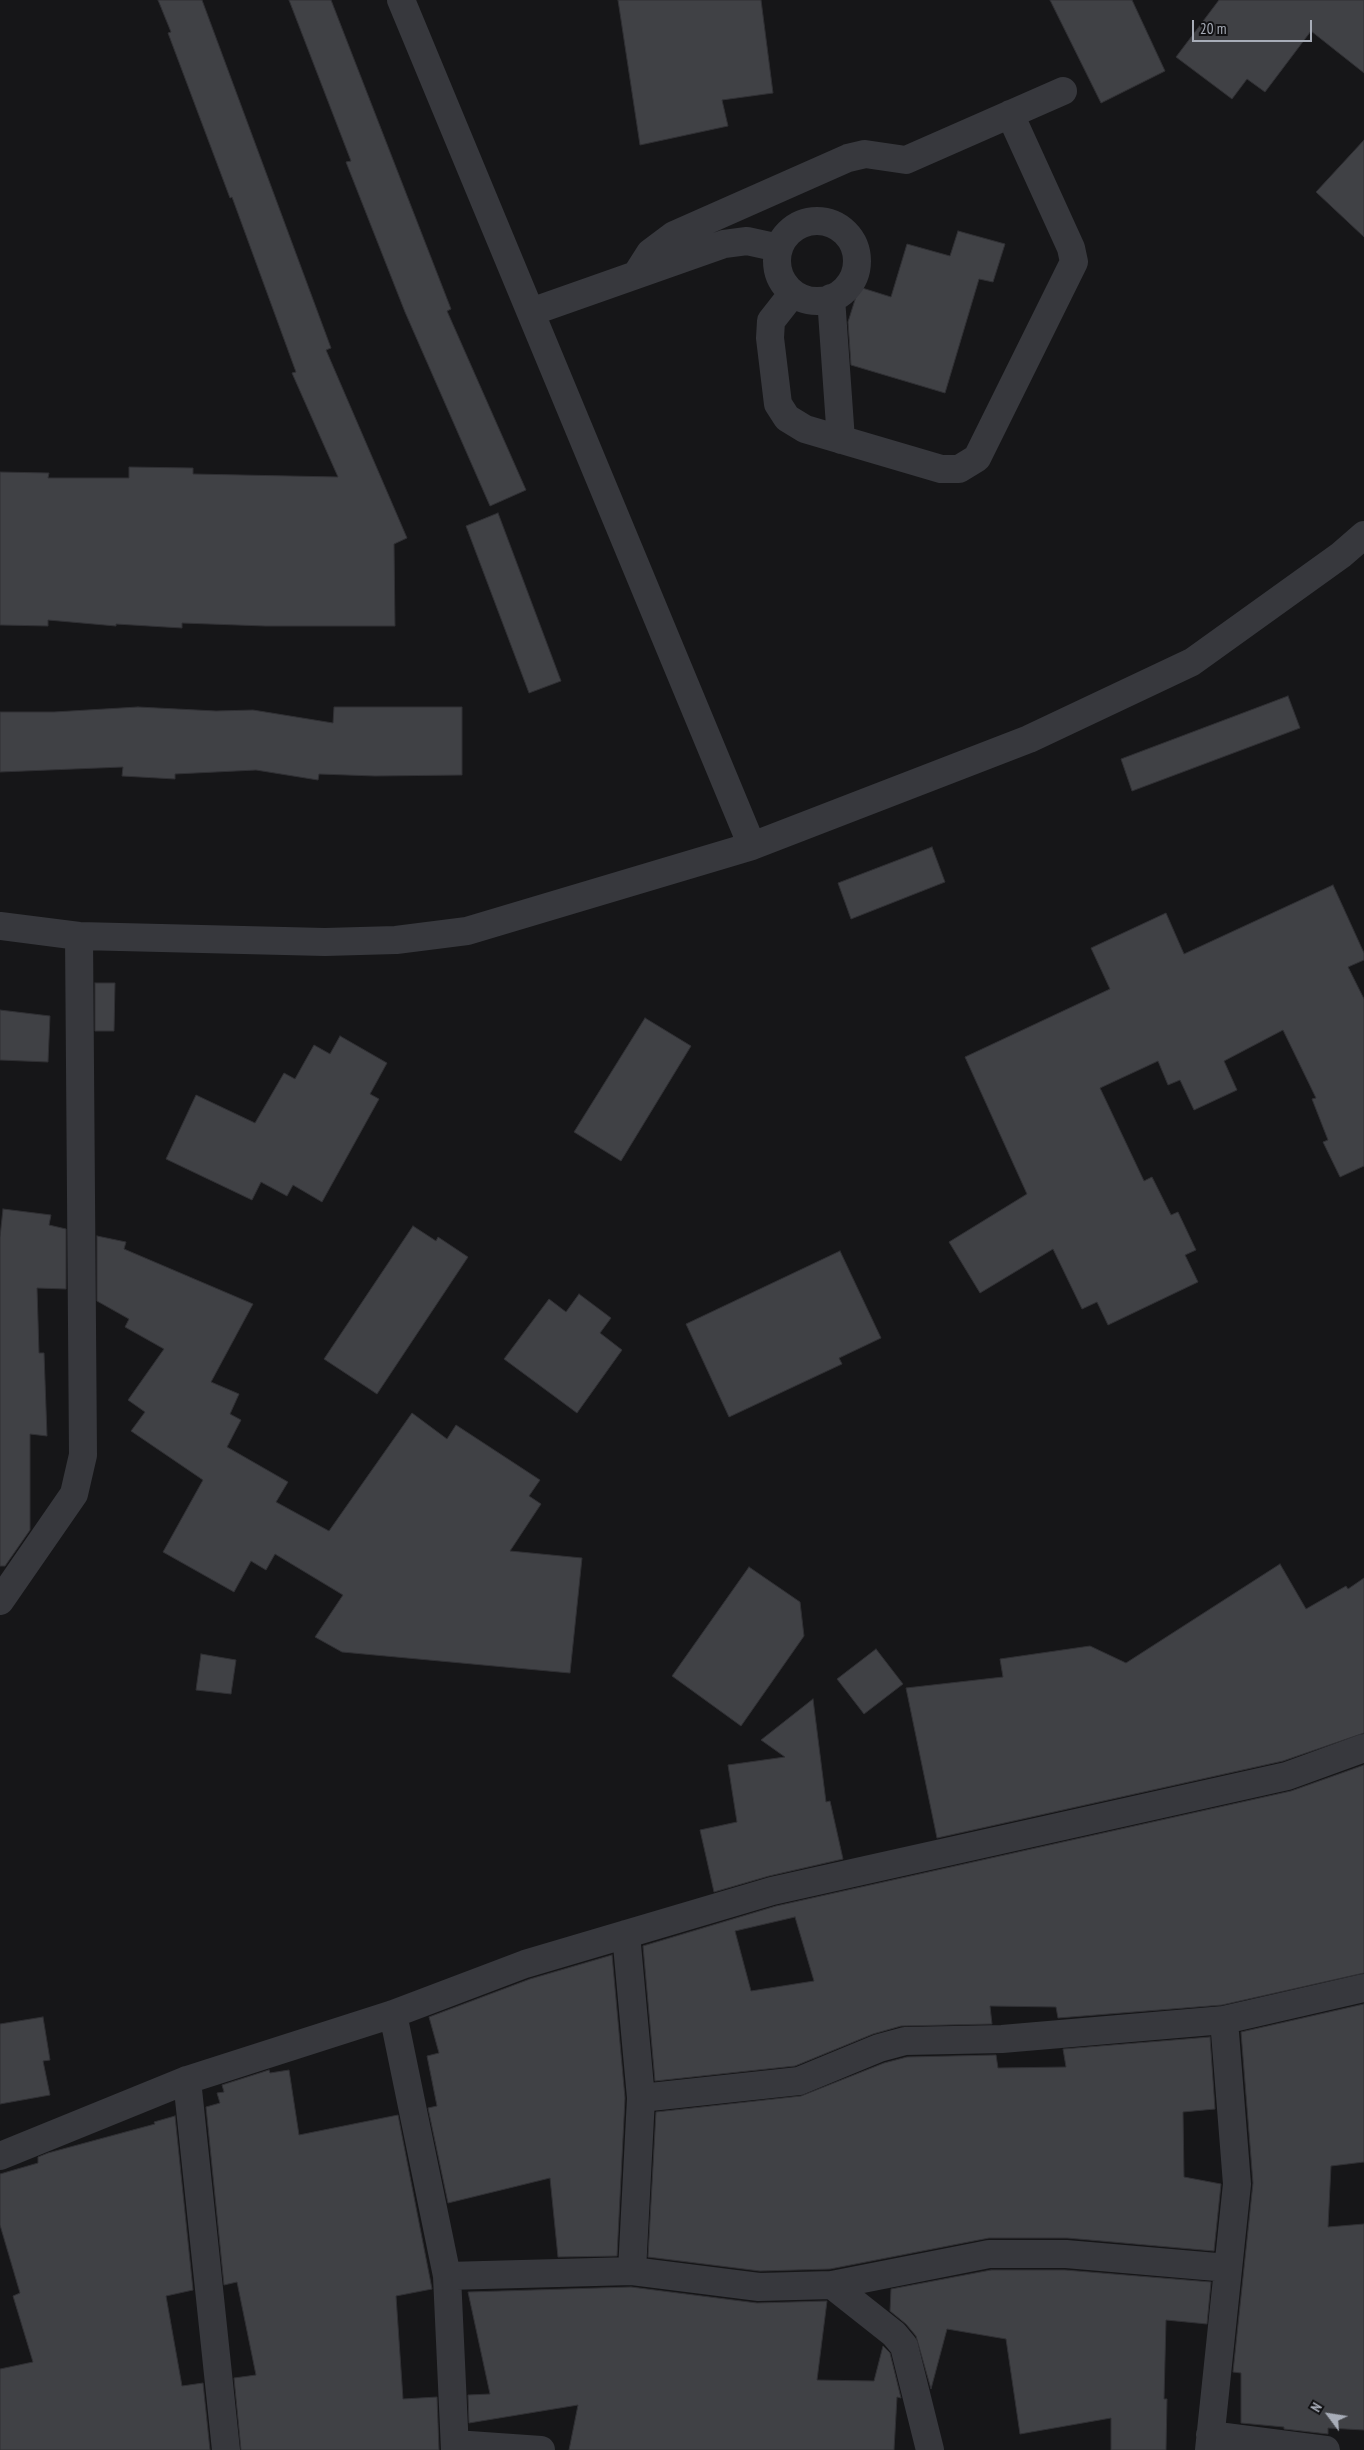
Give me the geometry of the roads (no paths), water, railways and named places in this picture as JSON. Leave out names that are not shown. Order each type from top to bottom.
[{"type":"street","points":[[401,0],[752,846]]},
{"type":"street","points":[[636,275],[650,253],[674,235],[848,158],[865,154],[906,160],[1063,91]]},
{"type":"street","points":[[793,293],[771,322],[770,338],[778,404],[787,418],[805,429],[941,469],[959,469],[977,458],[1074,262],[1071,248],[1010,114]]},
{"type":"street","points":[[820,221],[833,224],[844,232],[854,249],[856,269],[851,282],[843,292],[831,298],[811,301],[793,293],[784,285],[778,273],[779,248],[785,237],[795,228],[807,222],[820,221]]},
{"type":"street","points":[[531,312],[724,244],[747,241],[779,248]]},
{"type":"street","points":[[831,298],[841,440]]},
{"type":"street","points":[[0,926],[79,936],[325,942],[396,940],[467,931],[752,846],[1029,739],[1192,662],[1341,555],[1364,535]]},
{"type":"street","points":[[0,1601],[74,1494],[83,1455],[79,936]]},
{"type":"street","points":[[0,2156],[187,2080],[393,2014],[525,1964],[772,1891],[1287,1776],[1364,1748]]},
{"type":"street","points":[[626,1934],[641,2098],[632,2271]]},
{"type":"street","points":[[641,2098],[798,2081],[879,2048],[905,2041],[1002,2039],[1224,2020],[1364,1988]]},
{"type":"street","points":[[393,2014],[447,2276],[455,2447],[541,2450]]},
{"type":"street","points":[[1224,2020],[1237,2184],[1209,2443],[1326,2450]]},
{"type":"street","points":[[187,2080],[226,2450]]},
{"type":"street","points":[[447,2276],[632,2271],[759,2287],[832,2285],[989,2254],[1066,2254],[1228,2268]]},
{"type":"street","points":[[832,2285],[894,2334],[904,2346],[930,2450]]}]
